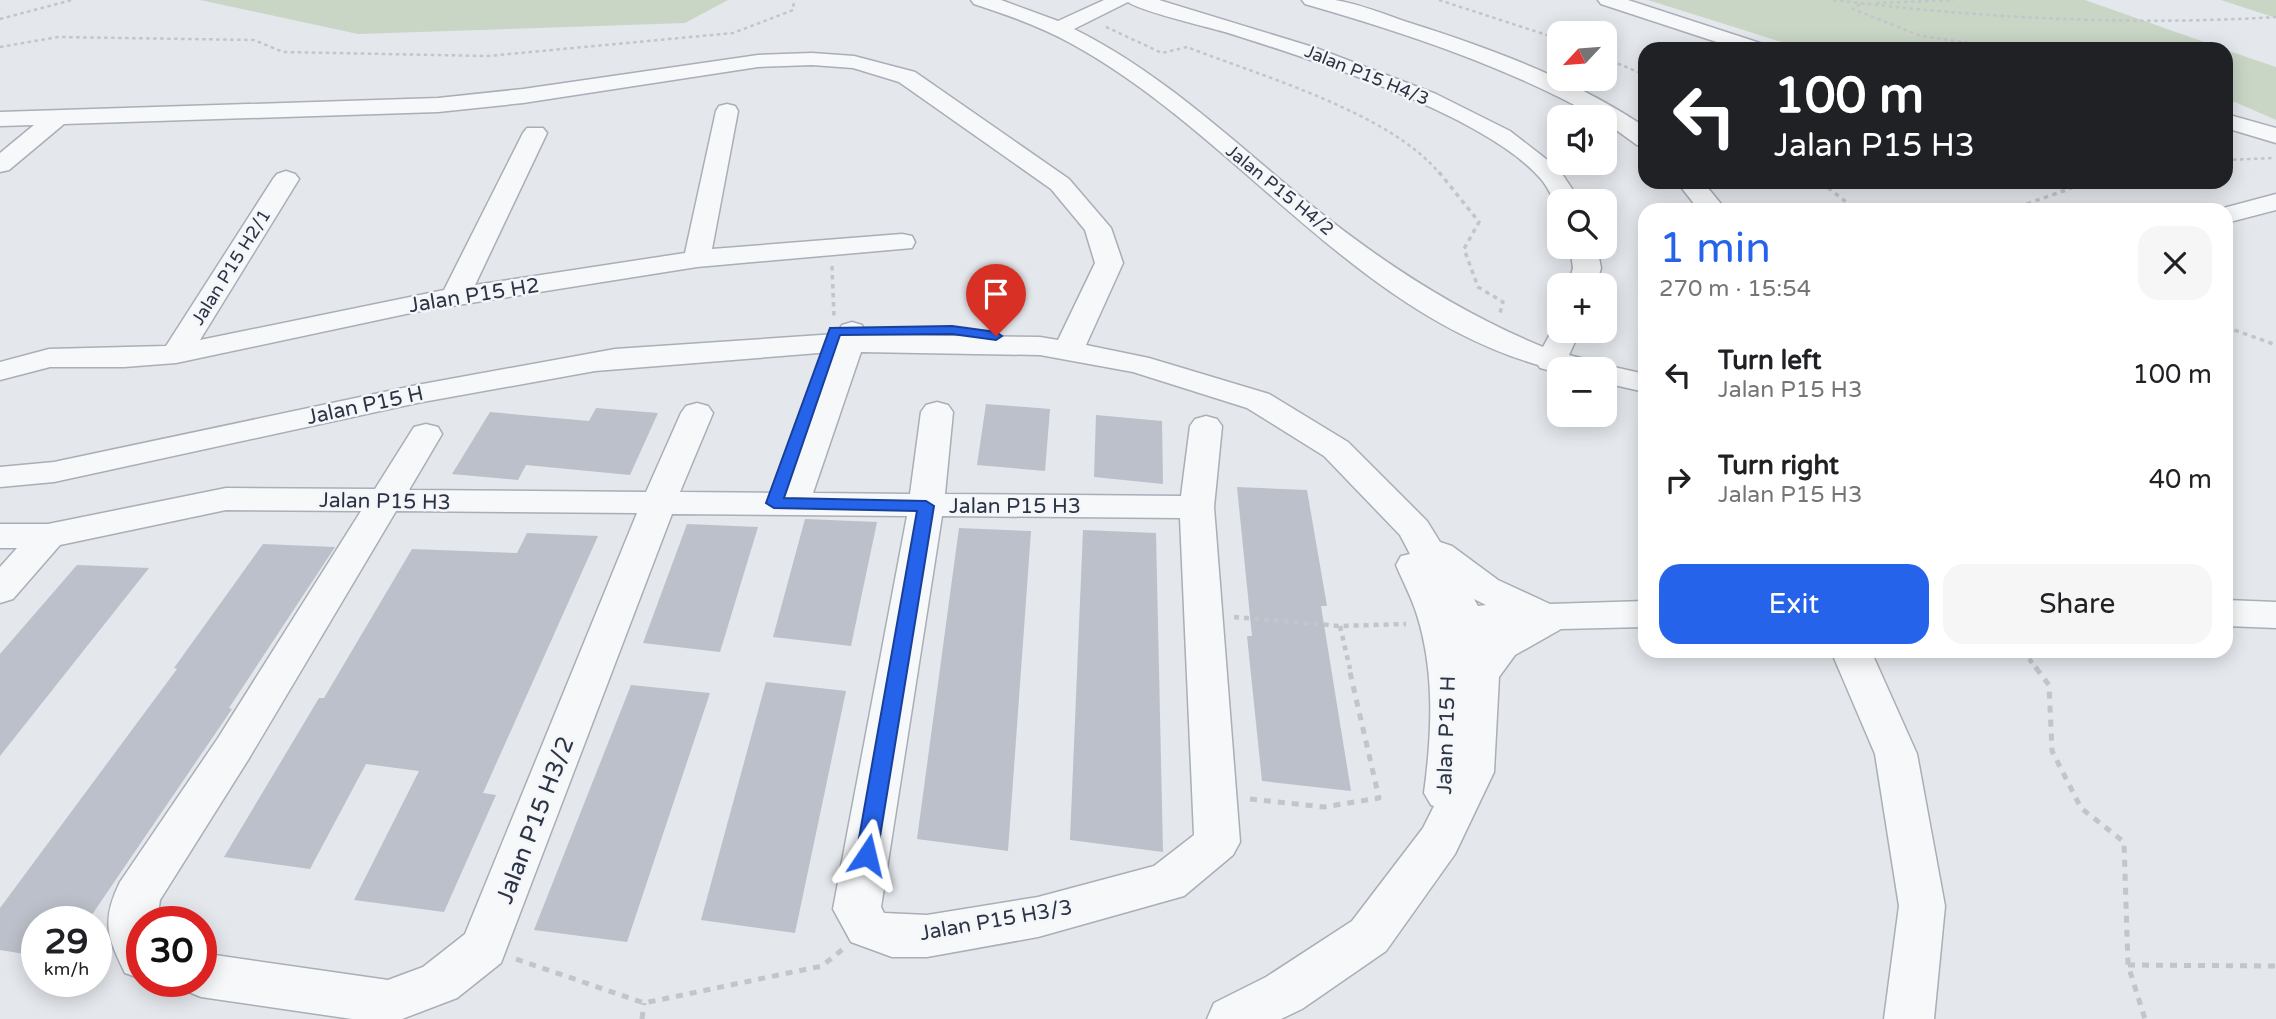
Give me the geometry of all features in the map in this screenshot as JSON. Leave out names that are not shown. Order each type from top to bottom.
[{"type":"street","name":"Jalan P15 H4/2","points":[[981,0],[1023,11],[1105,52],[1159,92],[1392,281],[1462,325],[1547,361]]},
{"type":"street","points":[[1059,28],[1120,0]]},
{"type":"street","name":"Jalan P15 H4/3","points":[[1137,0],[1272,38],[1440,104],[1504,136],[1551,176],[1559,189]]},
{"type":"street","points":[[1312,0],[1397,24],[1539,77],[1628,125],[1638,134]]},
{"type":"street","points":[[1608,0],[1737,42]]},
{"type":"street","points":[[0,119],[438,105],[523,96],[758,61],[812,59],[854,62],[907,77],[1060,184],[1098,228],[1109,263],[1054,348]]},
{"type":"street","points":[[697,259],[727,111]]},
{"type":"street","points":[[0,165],[57,118]]},
{"type":"street","points":[[2233,123],[2276,136]]},
{"type":"street","points":[[455,296],[536,133]]},
{"type":"street","name":"Jalan P15 H2/1","points":[[176,354],[286,179]]},
{"type":"street","points":[[1696,189],[1707,203]]},
{"type":"street","points":[[2233,213],[2276,202]]},
{"type":"street","name":"Jalan P15 H2","points":[[0,359],[24,354],[49,358],[124,358],[176,354],[455,296],[697,259],[902,242]]},
{"type":"street","name":"Jalan P15 H","points":[[0,477],[54,472],[366,405],[716,338],[842,337],[952,330],[1138,364],[1258,401],[1336,449],[1414,547]]},
{"type":"street","points":[[783,503],[842,337]]},
{"type":"street","name":"Jalan P15 H","points":[[591,362],[776,347],[842,337],[917,344],[1054,348]]},
{"type":"street","points":[[829,379],[883,354],[917,344]]},
{"type":"street","points":[[776,347],[803,353],[829,379]]},
{"type":"street","name":"Jalan P15 H2","points":[[0,371],[49,358]]},
{"type":"street","points":[[1617,377],[1638,381]]},
{"type":"street","name":"Jalan P15 H3/2","points":[[485,948],[658,504],[697,412]]},
{"type":"street","points":[[868,928],[857,909],[926,506],[937,412]]},
{"type":"street","name":"Jalan P15 H3/3","points":[[868,928],[892,936],[927,936],[1038,917],[1168,883],[1217,842],[1197,507],[1206,426]]},
{"type":"street","points":[[135,906],[136,896],[233,750],[426,434]]},
{"type":"street","name":"Jalan P15 H","points":[[0,464],[141,454]]},
{"type":"street","name":"Jalan P15 H3","points":[[0,536],[48,536],[226,499],[1197,507]]},
{"type":"street","points":[[0,590],[48,536]]},
{"type":"street","points":[[1414,547],[1499,597],[1551,616]]},
{"type":"street","points":[[1414,547],[1451,608],[1453,621],[1638,614]]},
{"type":"street","points":[[2233,613],[2276,615]]},
{"type":"street","points":[[1464,673],[1501,645],[1551,616]]},
{"type":"street","name":"Jalan P15 H","points":[[1232,1019],[1284,993],[1369,936],[1439,841],[1473,772],[1464,673],[1453,621]]},
{"type":"street","points":[[1854,658],[1896,754],[1922,906],[1909,1019]]},
{"type":"street","points":[[217,977],[388,1002],[440,983],[485,948]]},
{"type":"path","points":[[0,19],[72,0]]},
{"type":"path","points":[[0,47],[58,37],[254,40],[283,52],[488,56],[733,33],[793,10],[794,0]]},
{"type":"path","points":[[1439,0],[1547,35]]},
{"type":"path","points":[[1833,0],[1945,12],[2097,20],[2276,18]]},
{"type":"path","points":[[1954,0],[1859,4],[1853,9],[1921,36],[1963,42]]},
{"type":"path","points":[[1084,17],[1162,53],[1187,47],[1357,113],[1425,155],[1479,222],[1464,249],[1478,287],[1503,302],[1492,337]]},
{"type":"path","points":[[1617,63],[1638,72]]},
{"type":"path","points":[[2233,160],[2276,158]]},
{"type":"path","points":[[1830,189],[1847,203]]},
{"type":"path","points":[[2030,203],[2068,189]]},
{"type":"path","points":[[832,248],[842,337]]},
{"type":"path","points":[[2233,330],[2276,345]]},
{"type":"path","points":[[1203,614],[1340,626],[1453,621]]},
{"type":"path","points":[[1214,796],[1324,807],[1380,798],[1340,626]]},
{"type":"path","points":[[2028,658],[2049,685],[2052,751],[2081,808],[2124,842],[2127,965],[2145,1019]]},
{"type":"path","points":[[485,948],[644,1003],[822,966],[868,928]]},
{"type":"path","points":[[2127,965],[2276,966]]},
{"type":"path","points":[[642,1019],[644,1003]]},
{"type":"green space","points":[[200,0],[728,0],[685,23],[358,34]]},
{"type":"green space","points":[[1648,0],[2085,0],[2204,42],[1782,42]]},
{"type":"green space","points":[[2221,0],[2276,0],[2276,18]]},
{"type":"green space","points":[[2233,52],[2276,67],[2276,120],[2235,102]]},
{"type":"building","points":[[986,404],[1050,409],[1045,471],[977,465]]},
{"type":"building","points":[[596,408],[658,413],[630,475],[526,465],[518,480],[452,474],[490,412],[589,421]]},
{"type":"building","points":[[1096,415],[1162,421],[1163,484],[1094,477]]},
{"type":"building","points":[[1237,487],[1307,490],[1327,606],[1321,606],[1351,791],[1262,781],[1247,636],[1252,636]]},
{"type":"building","points":[[805,519],[877,522],[851,646],[773,637]]},
{"type":"building","points":[[687,524],[758,527],[720,652],[643,643]]},
{"type":"building","points":[[959,528],[1031,531],[1008,851],[917,839]]},
{"type":"building","points":[[1083,530],[1156,533],[1163,852],[1070,840]]},
{"type":"building","points":[[527,533],[598,536],[483,793],[496,795],[444,912],[354,900],[419,771],[366,764],[310,869],[224,857],[319,698],[324,698],[412,549],[517,553]]},
{"type":"building","points":[[263,544],[335,547],[229,708],[232,709],[98,906],[21,906],[21,953],[0,950],[0,908],[177,669],[174,668]]},
{"type":"building","points":[[77,565],[149,568],[0,756],[0,654]]},
{"type":"building","points":[[766,682],[846,691],[795,933],[701,920]]},
{"type":"building","points":[[631,685],[710,693],[627,942],[534,930]]},
{"type":"route","points":[[867,855],[926,506],[774,503],[835,331],[952,330],[996,336]]}]
